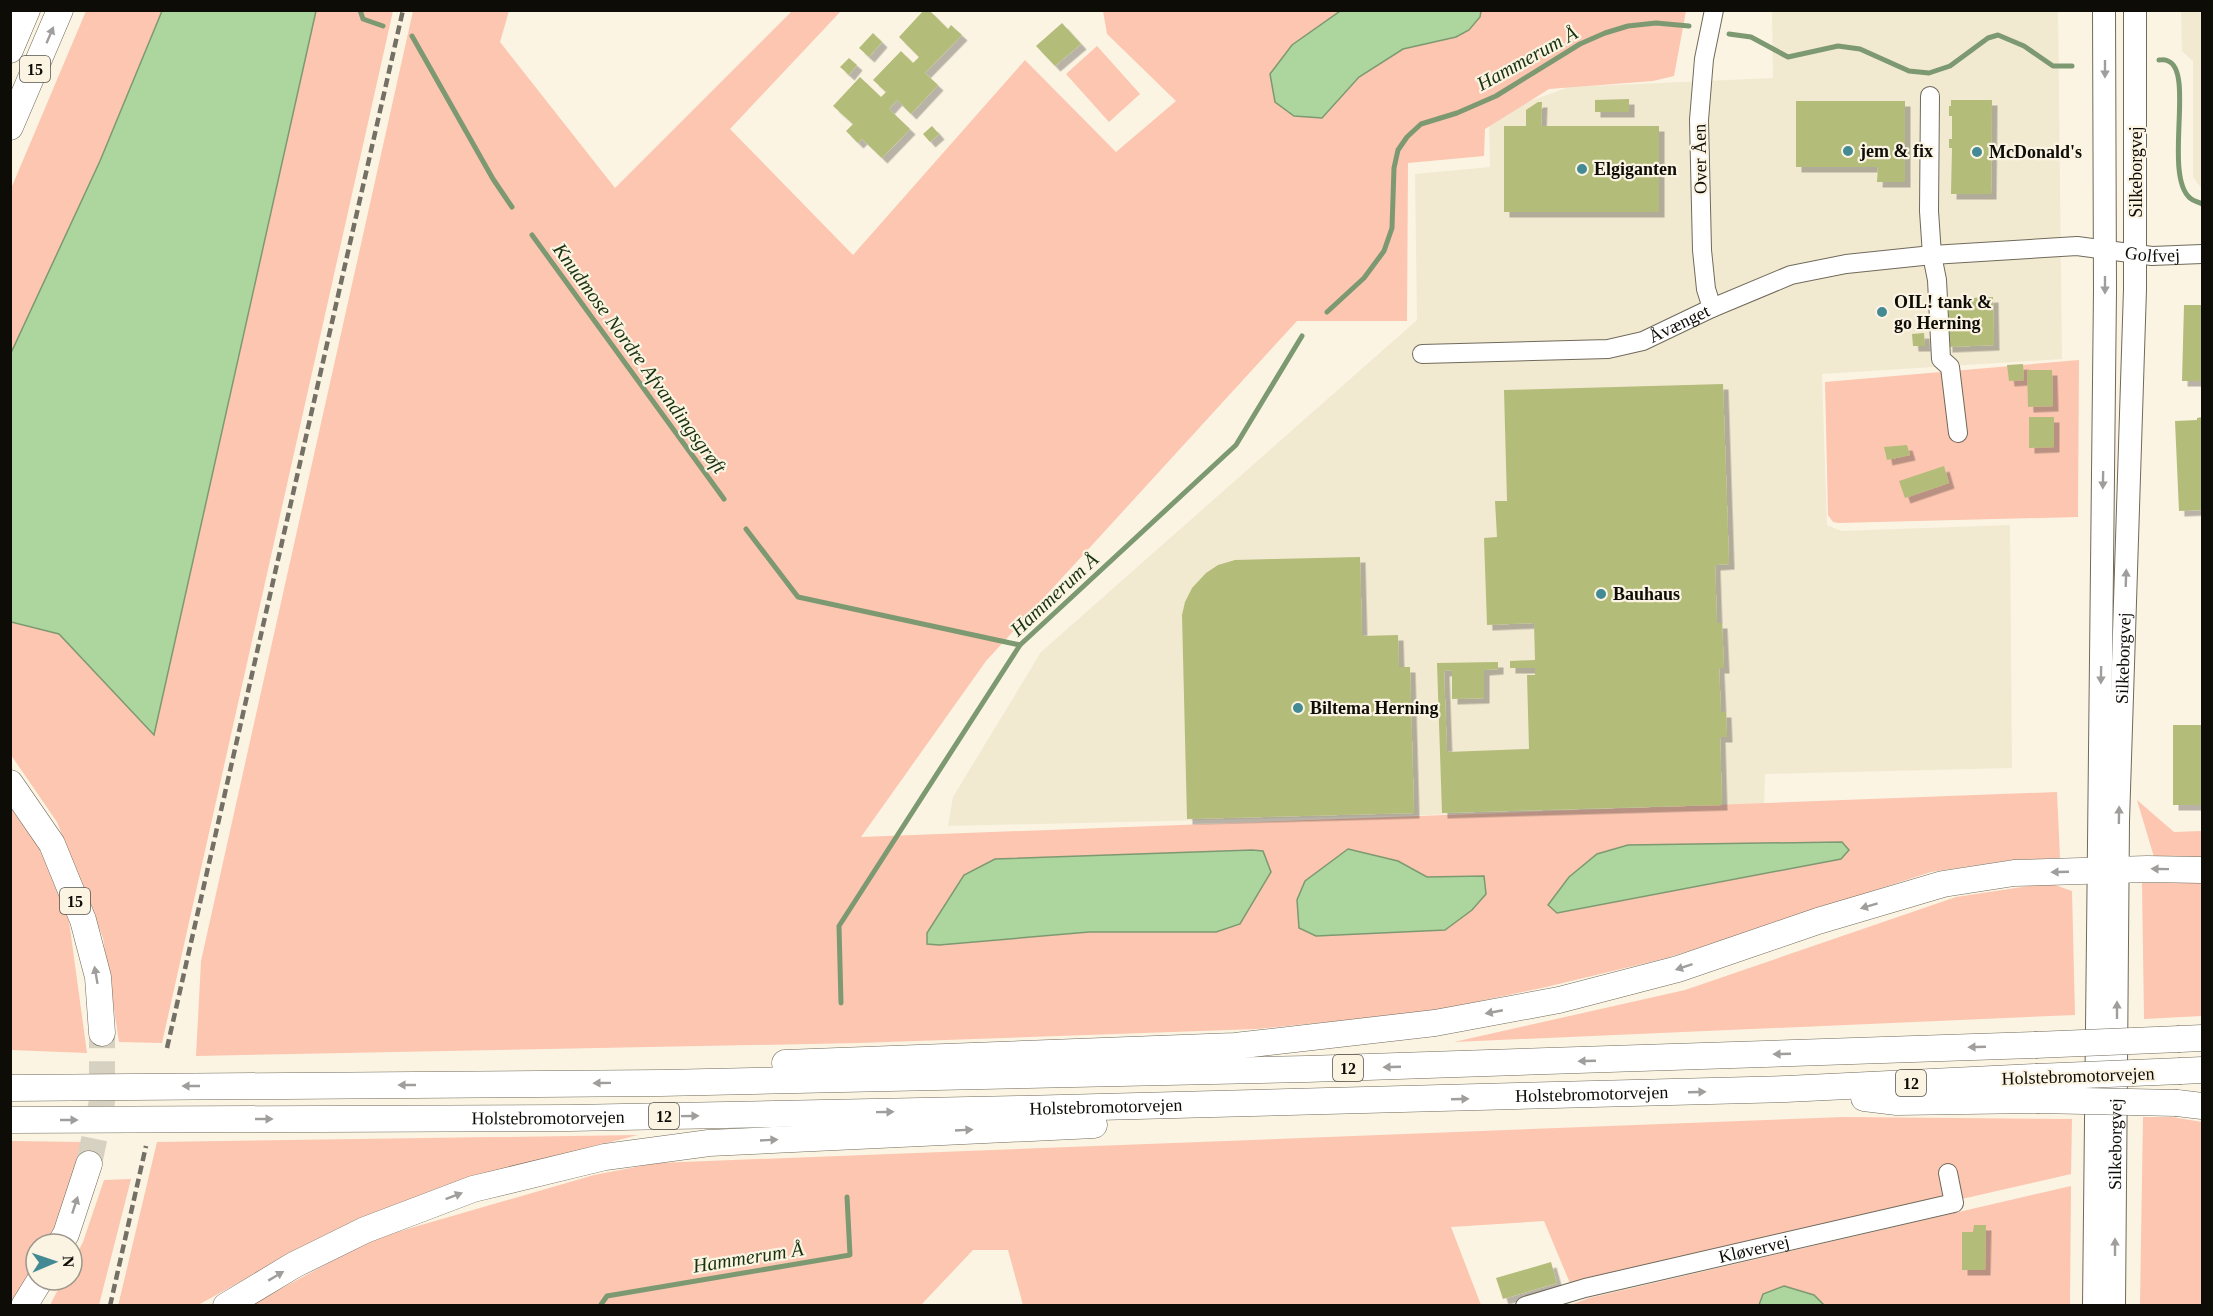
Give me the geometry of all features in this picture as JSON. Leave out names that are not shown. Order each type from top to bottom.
[{"type":"highway","name":"15","points":[[10,50],[27,10]]},
{"type":"highway","name":"15","points":[[10,127],[60,10]]},
{"type":"highway","name":"15","points":[[10,783],[52,844],[83,920],[98,977],[102,1033]]},
{"type":"highway","points":[[661,1083],[752,1064],[1234,1046],[1436,1023],[1559,1000],[1678,969],[1818,921],[1943,884],[2014,873],[2202,870]]},
{"type":"highway","name":"Holstebromotorvejen","points":[[10,1088],[661,1083],[1331,1069],[2191,1038]]},
{"type":"highway","name":"Holstebromotorvejen","points":[[10,1120],[570,1118],[1318,1103],[1786,1089],[1897,1102],[2192,1071]]},
{"type":"highway","points":[[2036,1089],[2202,1106]]},
{"type":"highway","points":[[226,1305],[294,1265],[365,1230],[473,1189],[605,1157],[709,1143],[1217,1119],[1318,1103]]},
{"type":"highway","points":[[67,1232],[88,1164]]},
{"type":"highway","points":[[24,1305],[32,1292]]},
{"type":"main road","name":"Silkeborgvej","points":[[2104,10],[2108,870],[2114,1305]]},
{"type":"main road","name":"Silkeborgvej","points":[[2094,1305],[2108,870],[2135,254],[2135,10]]},
{"type":"street","name":"Over Åen","points":[[1712,308],[1702,250],[1699,120],[1704,59],[1714,10]]},
{"type":"street","points":[[1930,96],[1928,183],[1932,255],[1937,280],[1941,359],[1950,368],[1958,433]]},
{"type":"street","name":"Åvænget","points":[[1422,354],[1600,350],[1643,341],[1712,308],[1791,275],[1846,264],[1932,255],[2077,246],[2105,250]]},
{"type":"street","name":"Golfvej","points":[[2105,250],[2152,256],[2202,254]]},
{"type":"street","name":"Kløvervej","points":[[1525,1305],[1585,1288],[1954,1203],[1948,1173]]},
{"type":"shaded area","points":[[86,11],[393,11],[162,1043],[119,1042],[103,938],[57,822],[11,755],[10,191]]},
{"type":"shaded area","points":[[162,11],[316,11],[154,735],[59,634],[11,622],[11,353],[100,161]]},
{"type":"shaded area","points":[[413,11],[509,11],[500,42],[615,188],[792,11],[841,11],[730,129],[853,255],[1025,60],[1116,152],[1176,101],[1107,34],[1103,11],[1340,11],[1292,45],[1322,118],[1359,77],[1403,49],[1456,37],[1480,17],[1481,11],[1686,11],[1674,76],[1653,81],[1549,89],[1485,129],[1484,156],[1408,163],[1407,321],[1297,321],[986,661],[861,837],[2057,792],[2060,858],[2011,860],[1931,872],[1667,958],[1546,987],[1428,1012],[1257,1029],[858,1043],[196,1056],[201,961]],"holes":[[[1628,845],[1840,859],[1557,913],[1548,905],[1569,877],[1597,854]],[[1398,861],[1427,877],[1484,876],[1316,936]],[[964,875],[1217,932],[1089,932],[927,943],[927,933]]]},
{"type":"shaded area","points":[[1340,11],[1481,11],[1480,17],[1469,30],[1456,37],[1403,49],[1359,77],[1322,118],[1294,116],[1275,102],[1270,74],[1292,45]]},
{"type":"shaded area","points":[[1772,11],[2058,11],[2062,359],[1822,374],[1827,525],[1841,531],[2010,525],[2012,768],[1765,774],[1764,807],[948,826],[953,797],[1041,652],[1417,320],[1415,174],[1490,167],[1489,116],[1569,87],[1773,78]]},
{"type":"shaded area","points":[[2181,11],[2202,11],[2202,189],[2193,177],[2193,61],[2182,51]]},
{"type":"shaded area","points":[[1097,46],[1140,94],[1109,122],[1066,74]]},
{"type":"shaded area","points":[[2079,360],[2078,517],[1838,523],[1833,522],[1828,515],[1825,382]]},
{"type":"shaded area","points":[[10,795],[45,851],[69,921],[87,1053],[11,1050]]},
{"type":"shaded area","points":[[2137,800],[2174,832],[2202,831],[2202,859],[2154,857]]},
{"type":"shaded area","points":[[1842,842],[1849,850],[1841,859],[1557,913],[1548,905],[1569,877],[1597,854],[1628,845]]},
{"type":"shaded area","points":[[1348,849],[1398,861],[1427,877],[1484,876],[1486,894],[1472,910],[1445,930],[1316,936],[1299,928],[1297,900],[1305,881]]},
{"type":"shaded area","points":[[1263,851],[1271,872],[1240,924],[1216,932],[1089,932],[939,945],[927,944],[927,933],[964,875],[995,859]]},
{"type":"shaded area","points":[[2049,883],[2072,891],[2075,1015],[1454,1042],[1685,990],[1956,897]]},
{"type":"shaded area","points":[[2142,883],[2202,883],[2202,1016],[2144,1019]]},
{"type":"shaded area","points":[[1843,1117],[2072,1119],[2071,1174],[1572,1288],[1544,1221],[1451,1227],[1481,1305],[1023,1305],[1008,1250],[973,1250],[921,1305],[249,1306],[373,1239],[594,1175],[657,1163]]},
{"type":"shaded area","points":[[2143,1117],[2172,1117],[2202,1122],[2202,1305],[2140,1305]]},
{"type":"shaded area","points":[[638,1135],[468,1178],[301,1248],[198,1305],[118,1306],[157,1142]]},
{"type":"shaded area","points":[[11,1141],[82,1142],[62,1220],[56,1232],[24,1232],[24,1290],[15,1305],[11,1306]]},
{"type":"shaded area","points":[[131,1179],[99,1305],[50,1305],[57,1292],[84,1292],[84,1239],[104,1180]]},
{"type":"shaded area","points":[[2071,1186],[2070,1305],[1568,1306],[1589,1298]]},
{"type":"shaded area","points":[[1784,1286],[1814,1295],[1824,1305],[1759,1305],[1763,1294]]},
{"type":"building","points":[[924,10],[929,10],[948,29],[951,25],[962,35],[925,73],[938,85],[911,114],[897,100],[889,109],[910,129],[882,158],[862,139],[858,143],[846,131],[853,124],[833,106],[860,77],[881,97],[886,92],[873,80],[901,51],[913,63],[919,57],[899,37]]},
{"type":"building","points":[[1062,23],[1081,44],[1055,66],[1036,46]]},
{"type":"building","points":[[873,33],[882,42],[869,57],[859,48]]},
{"type":"building","points":[[849,58],[857,65],[849,75],[840,67]]},
{"type":"building","points":[[1629,99],[1629,112],[1595,112],[1595,100]]},
{"type":"building","points":[[1951,100],[1992,100],[1991,194],[1951,194],[1952,148],[1949,148],[1949,139],[1952,139],[1952,116],[1949,116],[1949,106],[1951,106]]},
{"type":"building","points":[[1796,101],[1905,101],[1905,182],[1877,182],[1878,167],[1796,167]]},
{"type":"building","name":"Elgiganten","points":[[1542,102],[1541,126],[1659,126],[1659,212],[1504,212],[1504,126],[1526,126],[1526,110]]},
{"type":"building","points":[[932,126],[939,134],[930,142],[923,134]]},
{"type":"building","points":[[1993,297],[1994,345],[1947,347],[1946,299]]},
{"type":"building","points":[[2184,305],[2202,305],[2202,381],[2182,381]]},
{"type":"building","points":[[1924,333],[1925,346],[1913,346],[1912,334]]},
{"type":"building","points":[[2023,364],[2024,380],[2009,381],[2007,365]]},
{"type":"building","points":[[2027,370],[2052,370],[2053,406],[2028,407]]},
{"type":"building","name":"Bauhaus","points":[[1723,384],[1729,564],[1715,565],[1717,623],[1722,623],[1724,668],[1719,668],[1721,712],[1726,712],[1727,737],[1720,737],[1722,805],[1442,813],[1437,663],[1498,662],[1498,669],[1484,670],[1484,698],[1452,699],[1452,670],[1444,671],[1447,752],[1529,749],[1527,675],[1535,675],[1535,668],[1510,668],[1510,661],[1535,660],[1534,623],[1487,625],[1484,538],[1497,537],[1495,501],[1507,501],[1504,390]]},
{"type":"building","points":[[2029,417],[2054,417],[2054,447],[2029,448]]},
{"type":"building","points":[[2202,417],[2202,510],[2179,511],[2175,421],[2197,420]]},
{"type":"building","points":[[1907,445],[1910,455],[1887,460],[1884,447]]},
{"type":"building","points":[[1944,466],[1949,483],[1905,498],[1899,481]]},
{"type":"building","name":"Biltema Herning","points":[[1360,557],[1362,636],[1398,635],[1399,667],[1410,667],[1414,813],[1187,819],[1182,615],[1192,588],[1206,573],[1218,565],[1235,560]]},
{"type":"building","points":[[2173,725],[2202,725],[2202,805],[2173,805]]},
{"type":"building","points":[[1974,1225],[1986,1225],[1985,1270],[1962,1270],[1962,1232],[1973,1232]]},
{"type":"building","points":[[1551,1262],[1557,1283],[1503,1299],[1496,1278]]},
{"type":"waterway","name":"Knudmose Nordre Afvandingsgrøft","points":[[360,10],[363,19],[383,26]]},
{"type":"waterway","name":"Hammerum Å","points":[[1327,312],[1364,278],[1384,251],[1392,228],[1394,168],[1398,150],[1407,137],[1421,124],[1457,113],[1496,96],[1580,44],[1605,33],[1628,26],[1656,23],[1689,26]]},
{"type":"waterway","name":"Hammerum Å","points":[[1729,34],[1751,37],[1788,57],[1838,46],[1860,49],[1909,71],[1929,73],[1950,66],[1988,38],[1998,35],[2024,46],[2053,66],[2072,66]]},
{"type":"waterway","name":"Knudmose Nordre Afvandingsgrøft","points":[[412,36],[493,179],[512,207]]},
{"type":"waterway","name":"Hammerum Å","points":[[2159,60],[2167,60],[2176,69],[2179,83],[2178,147],[2182,186],[2190,198],[2202,204]]},
{"type":"waterway","name":"Knudmose Nordre Afvandingsgrøft","points":[[532,235],[724,499]]},
{"type":"waterway","name":"Hammerum Å","points":[[841,1003],[839,926],[1020,645],[1236,445],[1302,336]]},
{"type":"waterway","name":"Knudmose Nordre Afvandingsgrøft","points":[[746,529],[798,597],[1020,645]]},
{"type":"waterway","name":"Hammerum Å","points":[[600,1306],[607,1296],[850,1255],[847,1197]]},
{"type":"tunnel","points":[[89,1164],[102,1101],[102,1033]]},
{"type":"railway","points":[[167,1048],[403,10]]},
{"type":"railway","points":[[110,1306],[146,1146]]},
{"type":"place","name":"jem & fix","points":[[1848,151]]},
{"type":"place","name":"McDonald's","points":[[1977,152]]},
{"type":"place","name":"Elgiganten","points":[[1582,169]]},
{"type":"place","name":"OIL! tank & go Herning","points":[[1882,312]]},
{"type":"place","name":"Bauhaus","points":[[1601,594]]},
{"type":"place","name":"Biltema Herning","points":[[1298,708]]}]
